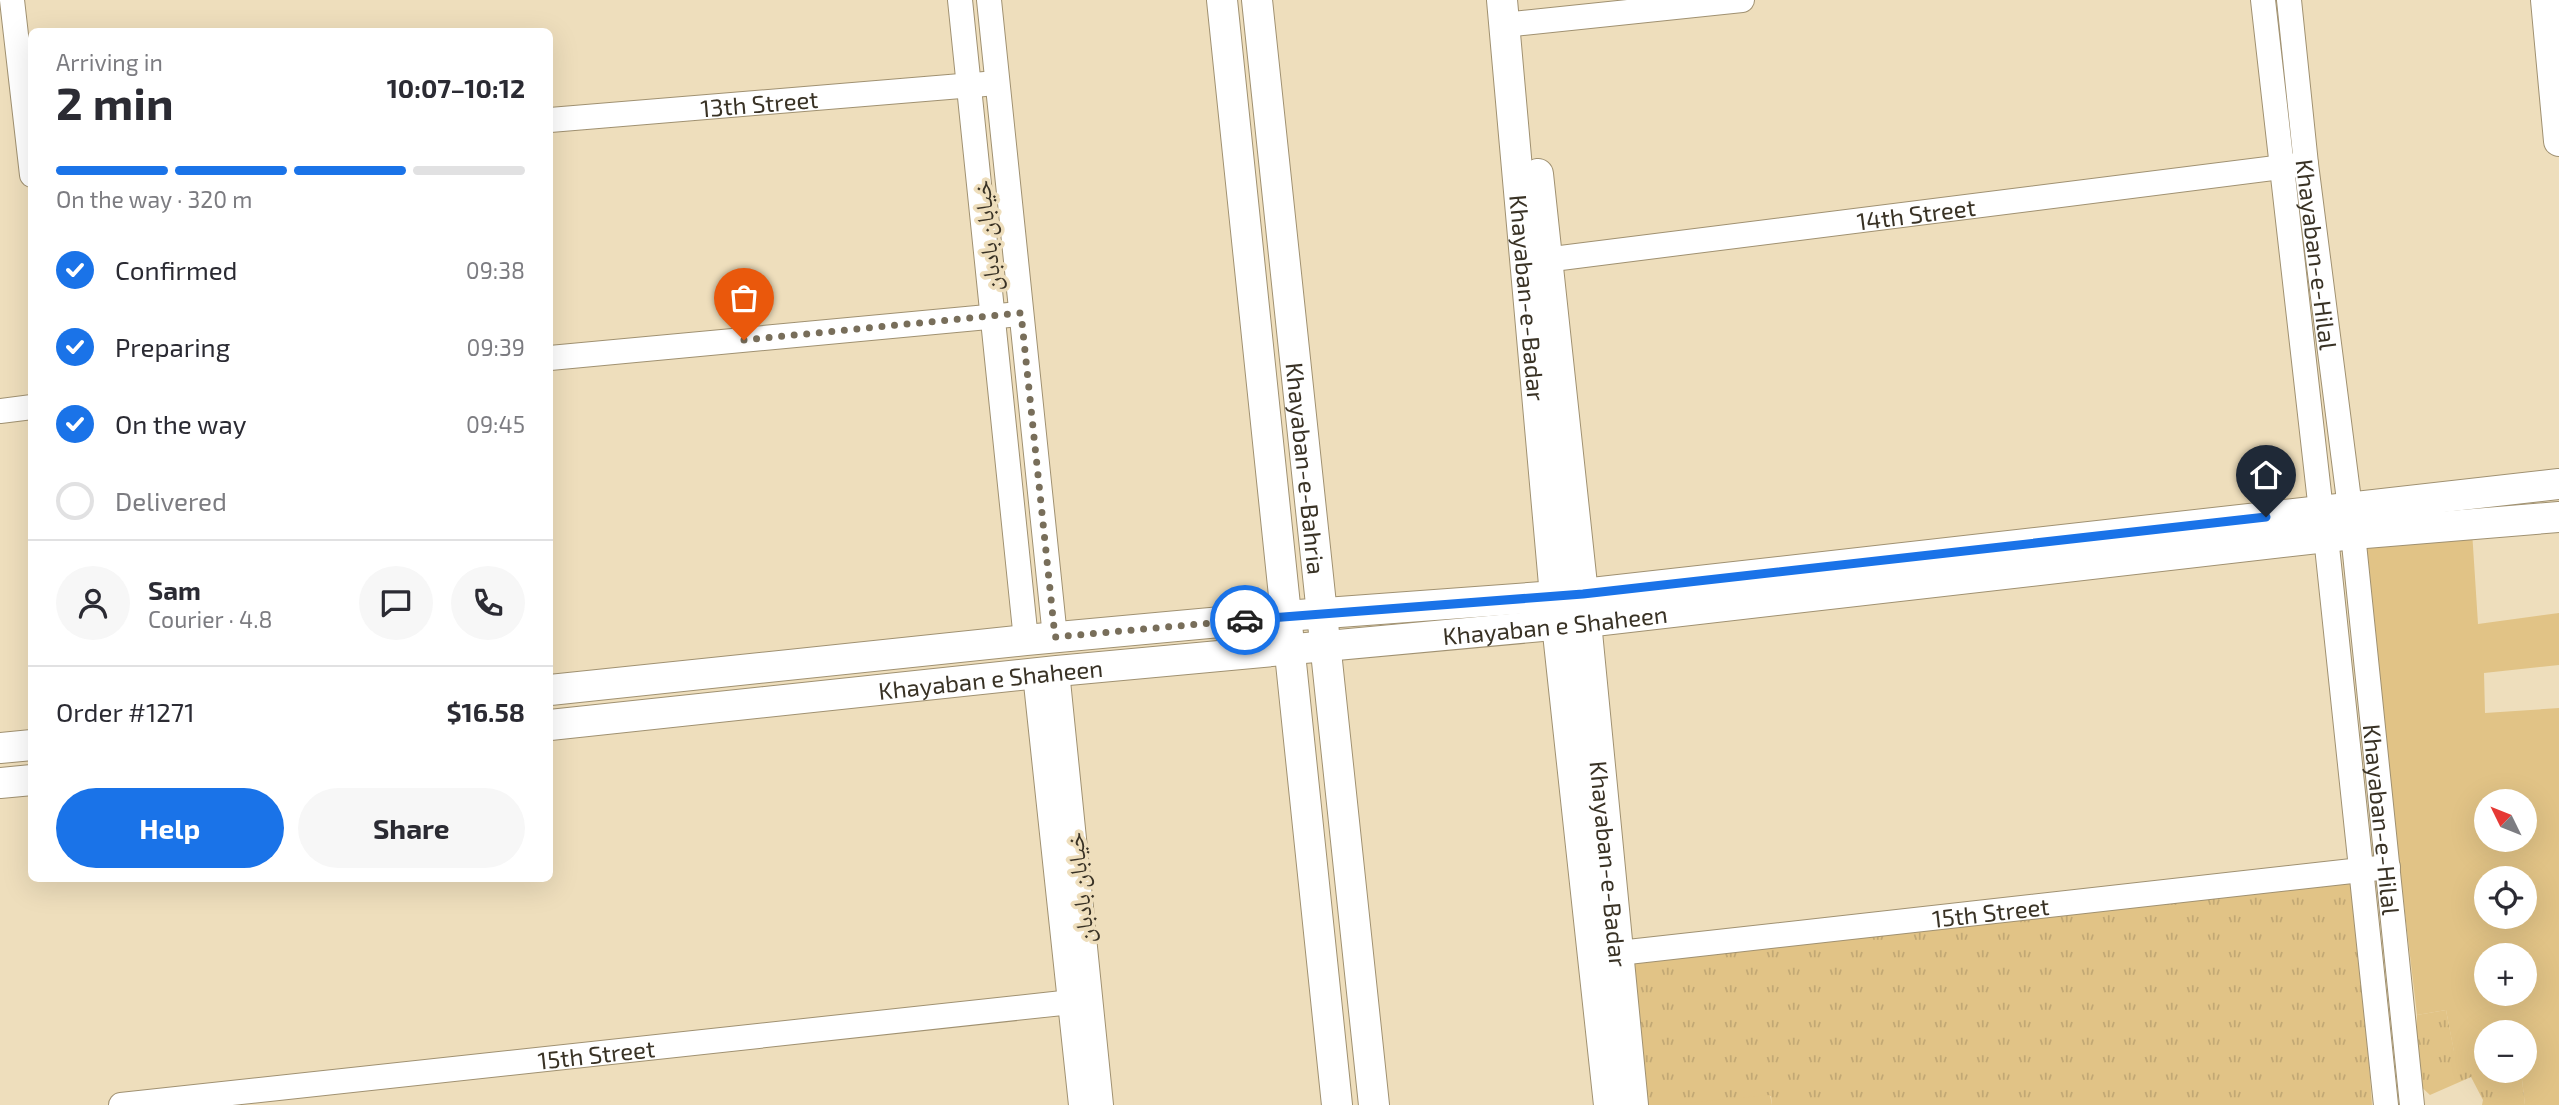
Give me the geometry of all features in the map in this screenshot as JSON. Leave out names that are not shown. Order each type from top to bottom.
[{"type":"main road","name":"Khayaban-e-Bahria","points":[[1222,0],[1288,651],[1338,1105]]},
{"type":"main road","name":"Khayaban-e-Bahria","points":[[1257,0],[1374,1105]]},
{"type":"main road","points":[[2546,0],[2559,141]]},
{"type":"main road","name":"Khayaban-e-Badar","points":[[1512,12],[1605,954],[1609,1105]]},
{"type":"main road","name":"Khayaban e Shaheen","points":[[553,725],[1046,673],[1288,651],[1570,609],[2337,523],[2559,484]]},
{"type":"main road","name":"Khayaban e Shaheen","points":[[2337,523],[2559,517]]},
{"type":"main road","name":"Khayaban e Shaheen","points":[[553,690],[1041,638],[1285,616],[1570,609]]},
{"type":"main road","points":[[0,748],[28,745]]},
{"type":"main road","points":[[0,783],[28,780]]},
{"type":"main road","name":"Khayaban-e-Badar","points":[[1605,954],[1633,1105]]},
{"type":"street","points":[[12,0],[28,140]]},
{"type":"street","name":"خیابان بادبان","points":[[960,0],[995,317],[1041,638]]},
{"type":"street","name":"خیابان بادبان","points":[[989,0],[1021,313],[1041,638]]},
{"type":"street","points":[[1512,12],[1742,0]]},
{"type":"street","points":[[2263,0],[2280,167],[2337,523],[2361,869],[2386,1105]]},
{"type":"street","name":"Khayaban-e-Hilal","points":[[2289,0],[2337,523],[2388,867],[2412,1105]]},
{"type":"street","name":"13th Street","points":[[553,120],[998,82]]},
{"type":"street","name":"14th Street","points":[[1536,262],[2306,164]]},
{"type":"street","points":[[553,358],[1021,313]]},
{"type":"street","points":[[0,411],[28,408]]},
{"type":"street","name":"خیابان بادبان","points":[[1046,673],[1080,1001],[1081,1105]]},
{"type":"street","name":"15th Street","points":[[1605,954],[2388,867]]},
{"type":"street","name":"خیابان بادبان","points":[[1080,1001],[1101,1105]]},
{"type":"street","name":"15th Street","points":[[127,1105],[1080,1001]]},
{"type":"green space","points":[[2472,531],[2478,624],[2559,613],[2559,665],[2484,673],[2485,713],[2559,708],[2559,1105],[2525,1105],[2522,1083],[2537,1083],[2537,1020],[2474,1020],[2474,1050],[2454,1052],[2446,1010],[2417,1015],[2361,539]]},
{"type":"green space","points":[[2356,876],[2372,1105],[1772,1105],[1771,1096],[1692,1105],[1642,1105],[1627,960]]},
{"type":"green space","points":[[2446,1010],[2454,1051],[2474,1049],[2474,1083],[2471,1077],[2430,1095],[2415,1081],[2417,1015]]},
{"type":"green space","points":[[2474,1083],[2522,1083],[2525,1105],[2482,1105],[2483,1100]]},
{"type":"green space","points":[[1770,1095],[1772,1105],[1665,1105]]},
{"type":"way so far","points":[[744,340],[1021,313],[1055,637],[1245,620]]},
{"type":"route","points":[[1245,620],[1583,594],[2266,517]]}]
